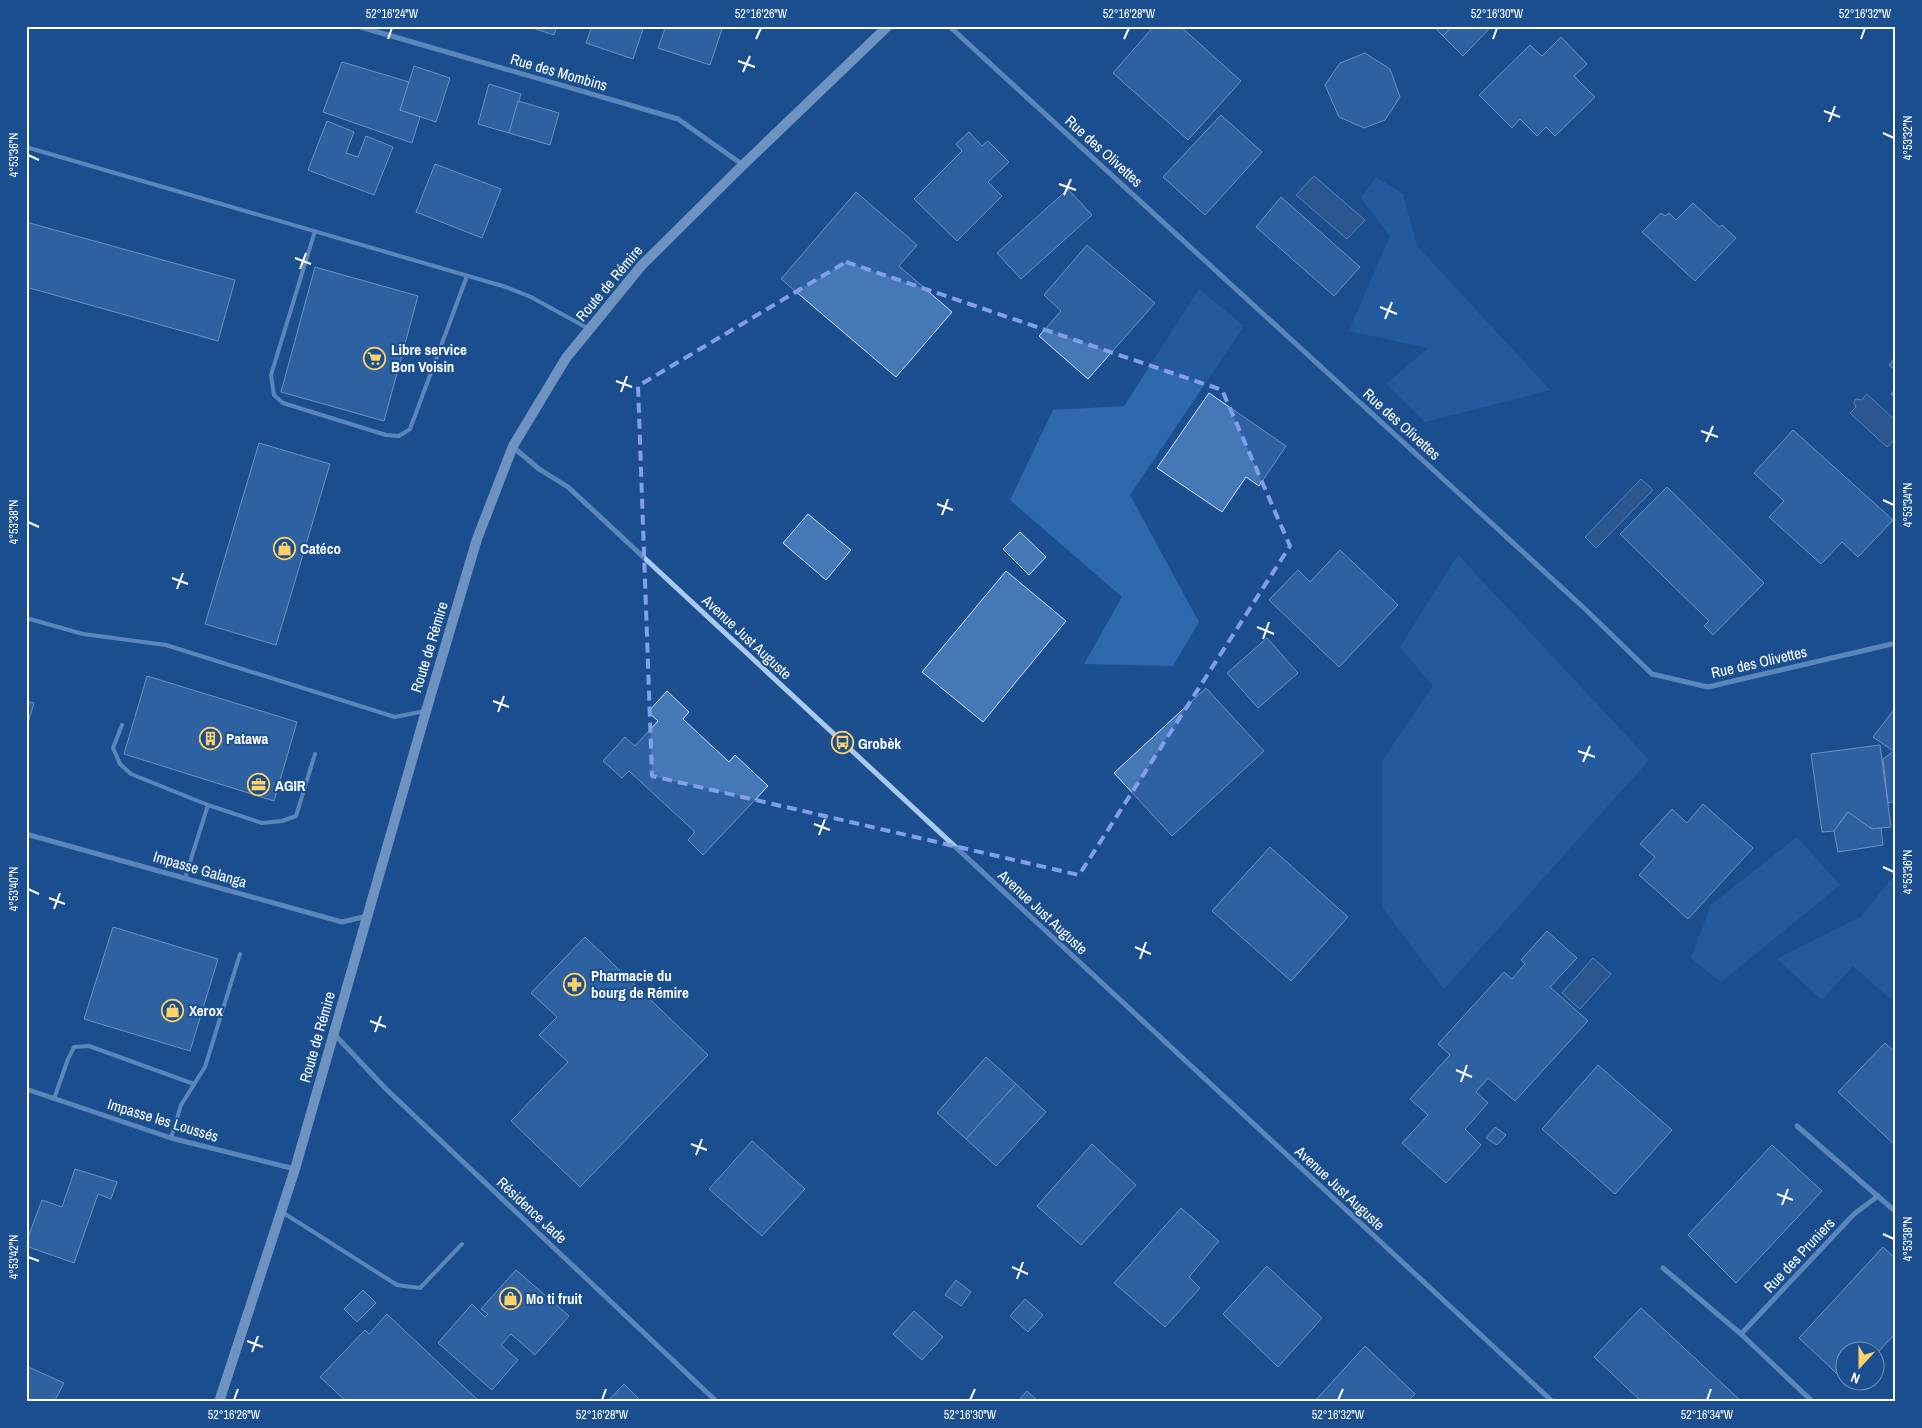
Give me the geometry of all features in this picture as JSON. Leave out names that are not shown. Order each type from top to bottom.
[{"type":"main road","name":"Route de Rémire","points":[[219,1402],[295,1169],[426,711],[478,539],[512,446],[566,358],[642,265],[888,26]]},
{"type":"street","name":"Rue des Mombins","points":[[357,26],[678,119],[743,165]]},
{"type":"street","name":"Rue des Olivettes","points":[[949,26],[1584,608],[1652,674],[1708,687],[1896,643]]},
{"type":"street","name":"Avenue Just Auguste","points":[[512,446],[540,469],[576,494],[1553,1402]]},
{"type":"street","name":"Impasse Galanga","points":[[26,834],[342,922],[367,916]]},
{"type":"street","name":"Résidence Jade","points":[[334,1034],[386,1089],[716,1402]]},
{"type":"street","name":"Impasse les Loussés","points":[[26,1089],[171,1138],[295,1169]]},
{"type":"street","points":[[1796,1126],[1896,1212]]},
{"type":"street","name":"Rue des Pruniers","points":[[1741,1334],[1854,1214],[1878,1196]]},
{"type":"street","points":[[1663,1268],[1741,1334],[1812,1402]]},
{"type":"lane","points":[[26,147],[467,276],[531,297],[590,329]]},
{"type":"lane","points":[[315,232],[271,375],[274,395],[283,403],[386,435],[399,436],[410,429],[467,276]]},
{"type":"lane","points":[[26,618],[83,634],[166,645],[395,717],[426,711]]},
{"type":"lane","points":[[122,724],[113,748],[120,764],[131,774],[208,805],[262,823],[282,822],[296,816],[315,754]]},
{"type":"lane","points":[[185,878],[208,805]]},
{"type":"lane","points":[[171,1138],[181,1105],[205,1067],[240,954]]},
{"type":"lane","points":[[54,1099],[74,1047],[89,1046],[194,1084]]},
{"type":"lane","points":[[281,1212],[397,1285],[420,1288],[462,1244]]},
{"type":"highlighted area","points":[[846,262],[1222,390],[1290,546],[1079,875],[652,776],[638,386]]},
{"type":"shaded area","points":[[1314,176],[1365,220],[1347,239],[1296,195]]},
{"type":"shaded area","points":[[1376,177],[1403,194],[1417,246],[1550,390],[1425,422],[1386,384],[1428,348],[1349,331],[1390,236],[1361,198]]},
{"type":"shaded area","points":[[1199,289],[1244,326],[1130,495],[1199,622],[1173,666],[1084,664],[1122,597],[1010,500],[1053,410],[1124,406]]},
{"type":"shaded area","points":[[1867,394],[1896,421],[1896,438],[1887,447],[1850,413],[1856,407],[1854,402],[1856,399],[1862,400]]},
{"type":"shaded area","points":[[1641,479],[1653,490],[1596,548],[1585,537]]},
{"type":"shaded area","points":[[1458,555],[1649,760],[1444,989],[1382,907],[1382,761],[1433,686],[1400,647]]},
{"type":"shaded area","points":[[1797,837],[1840,885],[1721,982],[1691,958],[1711,905]]},
{"type":"shaded area","points":[[1896,873],[1896,1004],[1853,966],[1822,1000],[1777,959],[1861,917]]},
{"type":"shaded area","points":[[1593,958],[1611,974],[1580,1009],[1562,993]]},
{"type":"building","points":[[526,26],[557,26],[554,35]]},
{"type":"building","points":[[592,26],[644,26],[633,59],[586,43]]},
{"type":"building","points":[[666,26],[723,26],[710,65],[658,48]]},
{"type":"building","points":[[1154,26],[1180,26],[1241,81],[1188,140],[1113,73]]},
{"type":"building","points":[[1433,26],[1453,26],[1443,36]]},
{"type":"building","points":[[1453,26],[1492,26],[1463,56],[1443,36]]},
{"type":"building","points":[[1561,37],[1587,64],[1574,76],[1595,97],[1555,136],[1546,127],[1537,136],[1520,119],[1512,128],[1479,95],[1530,45],[1542,56]]},
{"type":"building","points":[[1365,53],[1390,69],[1400,97],[1385,120],[1364,128],[1339,117],[1325,85],[1340,63]]},
{"type":"building","points":[[342,62],[409,82],[400,110],[420,117],[412,143],[323,112]]},
{"type":"building","points":[[414,66],[450,78],[436,122],[400,110]]},
{"type":"building","points":[[489,84],[521,94],[509,133],[478,124]]},
{"type":"building","points":[[518,101],[559,113],[550,145],[509,133]]},
{"type":"building","points":[[1221,115],[1262,152],[1205,215],[1163,177]]},
{"type":"building","points":[[327,121],[354,132],[346,153],[358,157],[366,136],[393,147],[374,195],[308,170]]},
{"type":"building","points":[[969,132],[982,146],[988,141],[1009,162],[988,182],[1002,196],[957,241],[914,199],[962,151],[956,144]]},
{"type":"building","points":[[435,164],[501,189],[482,238],[416,212]]},
{"type":"building","points":[[1068,189],[1092,215],[1021,279],[997,253]]},
{"type":"building","points":[[856,192],[917,245],[899,266],[952,312],[896,377],[781,279]]},
{"type":"building","points":[[1281,197],[1360,267],[1334,296],[1256,227]]},
{"type":"building","points":[[1693,203],[1719,227],[1722,225],[1736,238],[1695,281],[1642,232],[1661,213],[1665,216],[1669,213],[1676,220]]},
{"type":"building","points":[[26,222],[235,280],[218,341],[26,287]]},
{"type":"building","points":[[1087,245],[1155,303],[1088,379],[1039,336],[1061,311],[1044,295]]},
{"type":"building","points":[[315,267],[418,296],[384,421],[281,392]]},
{"type":"building","points":[[1896,356],[1896,371],[1889,365]]},
{"type":"building","points":[[1896,388],[1896,398],[1891,394]]},
{"type":"building","points":[[1209,393],[1286,446],[1259,486],[1246,477],[1222,512],[1157,468]]},
{"type":"building","points":[[1793,430],[1893,520],[1858,557],[1842,542],[1821,564],[1769,517],[1784,501],[1754,473]]},
{"type":"building","points":[[259,443],[330,464],[276,645],[205,624]]},
{"type":"building","points":[[1667,487],[1764,583],[1713,635],[1704,626],[1709,621],[1620,534]]},
{"type":"building","points":[[808,514],[851,550],[826,580],[783,543]]},
{"type":"building","points":[[1020,532],[1046,557],[1029,575],[1003,549]]},
{"type":"building","points":[[1340,550],[1398,605],[1339,667],[1269,600],[1298,570],[1310,582]]},
{"type":"building","points":[[1006,571],[1066,621],[983,722],[922,672]]},
{"type":"building","points":[[1267,638],[1298,673],[1258,708],[1227,673]]},
{"type":"building","name":"Patawa","points":[[147,676],[297,722],[274,801],[124,754]]},
{"type":"building","points":[[1206,688],[1264,751],[1172,836],[1114,773]]},
{"type":"building","points":[[667,691],[689,712],[683,719],[729,762],[735,755],[768,786],[703,855],[688,840],[695,832],[629,771],[622,778],[603,761],[625,737],[635,746],[658,721],[648,712]]},
{"type":"building","points":[[26,701],[34,703],[26,730]]},
{"type":"building","points":[[1896,707],[1896,753],[1873,737]]},
{"type":"building","points":[[1880,745],[1891,827],[1872,829],[1848,812],[1834,831],[1822,832],[1811,754]]},
{"type":"building","points":[[1893,752],[1896,753],[1896,801],[1888,803],[1883,759]]},
{"type":"building","points":[[1703,804],[1753,848],[1688,919],[1639,875],[1655,857],[1640,844],[1672,809],[1687,823]]},
{"type":"building","points":[[1848,812],[1872,829],[1881,828],[1883,845],[1838,852],[1834,831]]},
{"type":"building","points":[[1270,847],[1348,917],[1291,981],[1212,911]]},
{"type":"building","points":[[113,927],[218,959],[190,1051],[84,1019]]},
{"type":"building","points":[[1547,931],[1577,958],[1550,987],[1588,1021],[1515,1101],[1488,1078],[1476,1092],[1488,1103],[1465,1129],[1481,1145],[1446,1183],[1402,1143],[1428,1115],[1410,1099],[1450,1055],[1438,1044],[1504,972],[1512,979],[1525,964],[1521,960]]},
{"type":"building","points":[[585,937],[708,1055],[580,1187],[511,1121],[568,1062],[539,1035],[557,1017],[531,993]]},
{"type":"building","points":[[1885,1043],[1896,1053],[1896,1146],[1838,1092]]},
{"type":"building","points":[[986,1057],[1016,1084],[966,1139],[937,1113]]},
{"type":"building","points":[[1598,1065],[1672,1130],[1615,1194],[1542,1129]]},
{"type":"building","points":[[1016,1084],[1046,1112],[996,1166],[966,1139]]},
{"type":"building","points":[[1495,1127],[1506,1135],[1497,1145],[1486,1138]]},
{"type":"building","points":[[752,1141],[805,1189],[762,1236],[709,1189]]},
{"type":"building","points":[[1092,1144],[1136,1185],[1081,1245],[1037,1206]]},
{"type":"building","points":[[1772,1145],[1822,1191],[1736,1283],[1688,1235]]},
{"type":"building","points":[[75,1169],[117,1182],[111,1199],[98,1194],[74,1263],[26,1246],[26,1243],[42,1200],[62,1207]]},
{"type":"building","points":[[1181,1208],[1219,1241],[1189,1277],[1200,1288],[1165,1327],[1114,1283]]},
{"type":"building","points":[[1883,1247],[1896,1259],[1896,1333],[1884,1346],[1884,1340],[1834,1340],[1834,1371],[1799,1338]]},
{"type":"building","points":[[1267,1266],[1322,1318],[1278,1367],[1223,1314]]},
{"type":"building","points":[[516,1270],[569,1316],[535,1355],[511,1334],[501,1345],[518,1360],[492,1390],[438,1343],[472,1304],[485,1317],[488,1314],[481,1309]]},
{"type":"building","points":[[956,1280],[971,1292],[961,1306],[945,1295]]},
{"type":"building","points":[[363,1290],[376,1303],[357,1322],[344,1309]]},
{"type":"building","points":[[1025,1299],[1043,1315],[1028,1332],[1010,1316]]},
{"type":"building","points":[[1641,1308],[1742,1402],[1642,1402],[1594,1357]]},
{"type":"building","points":[[914,1311],[943,1337],[922,1360],[893,1334]]},
{"type":"building","points":[[387,1314],[480,1402],[347,1402],[320,1377],[365,1330],[369,1334]]},
{"type":"building","points":[[1365,1346],[1415,1394],[1407,1402],[1314,1402]]},
{"type":"building","points":[[26,1366],[64,1383],[54,1402],[26,1402]]},
{"type":"building","points":[[624,1384],[642,1402],[607,1402]]},
{"type":"building","points":[[1027,1391],[1039,1402],[1017,1402]]},
{"type":"place","name":"Libre service Bon Voisin","points":[[375,358]]},
{"type":"place","name":"Catéco","points":[[284,548]]},
{"type":"place","name":"Patawa","points":[[210,738]]},
{"type":"place","name":"Grobèk","points":[[842,743]]},
{"type":"place","name":"AGIR","points":[[259,785]]},
{"type":"place","name":"Pharmacie du bourg de Rémire","points":[[575,984]]},
{"type":"place","name":"Xerox","points":[[173,1010]]},
{"type":"place","name":"Mo ti fruit","points":[[510,1298]]}]
